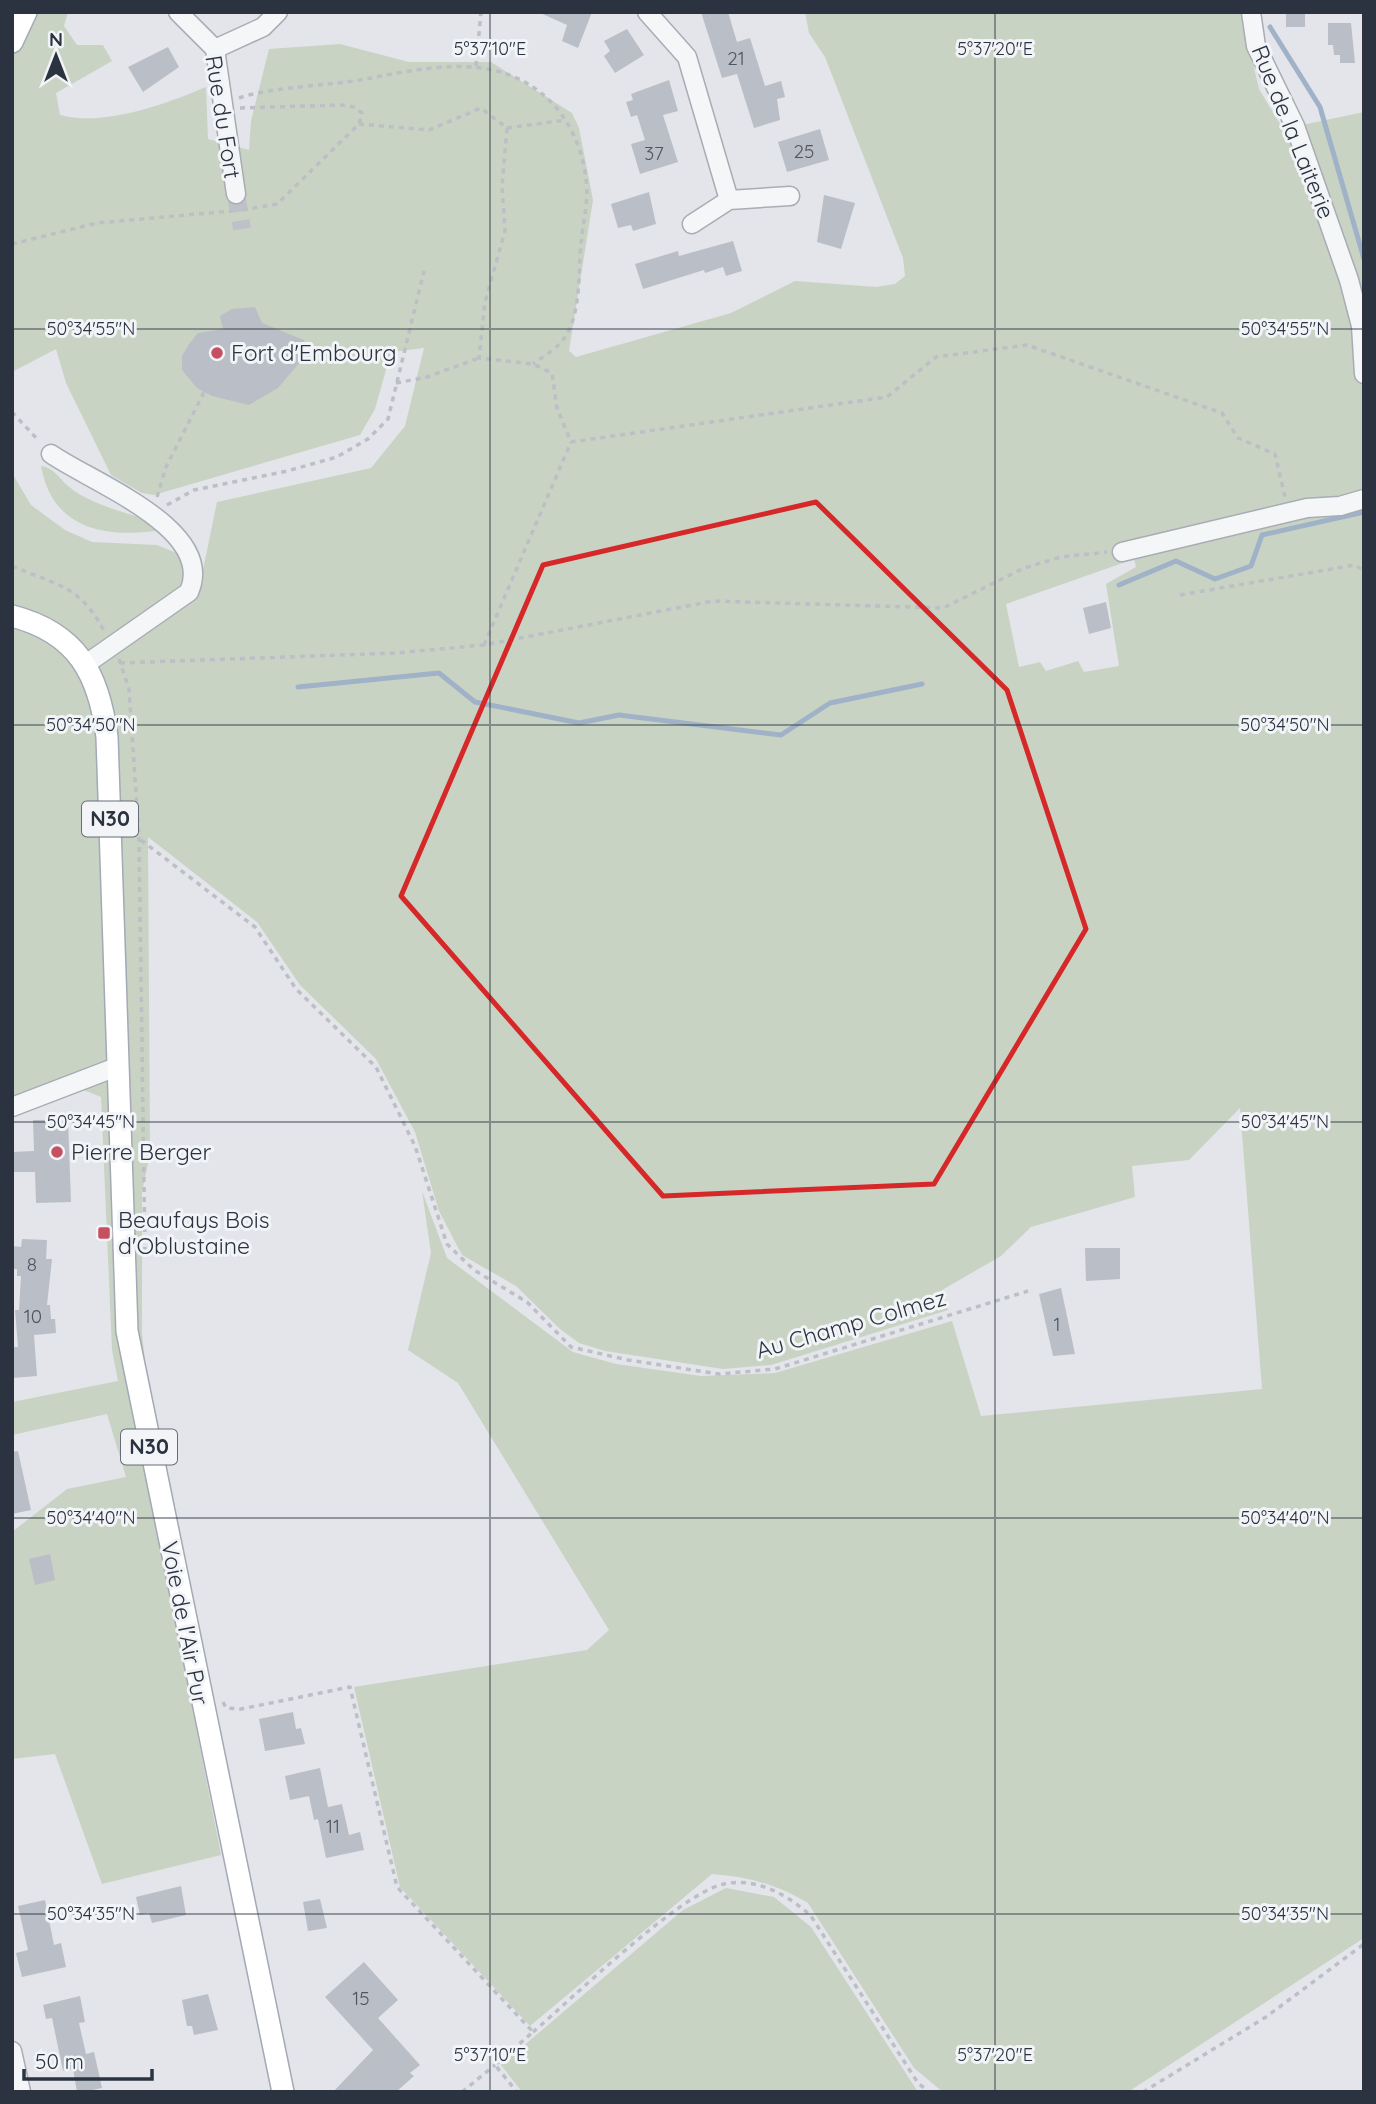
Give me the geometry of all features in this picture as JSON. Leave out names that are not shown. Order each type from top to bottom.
[{"type":"main road","points":[[12,42],[26,12]]},
{"type":"main road","name":"N30","points":[[12,616],[53,633],[86,664],[102,704],[107,737],[119,1066]]},
{"type":"main road","name":"Voie de l'Air Pur","points":[[119,1066],[127,1331],[131,1360],[283,2092]]},
{"type":"street","name":"Rue du Fort","points":[[178,12],[215,49],[228,104],[236,194]]},
{"type":"street","points":[[215,49],[263,27],[278,12]]},
{"type":"street","points":[[648,12],[687,57],[730,200]]},
{"type":"street","name":"Rue de la Laiterie","points":[[1251,12],[1256,46],[1295,126],[1349,280],[1361,326],[1364,374]]},
{"type":"street","points":[[692,224],[730,200],[790,195]]},
{"type":"street","points":[[51,454],[77,472],[153,512],[181,542],[194,563],[195,579],[189,592],[118,639],[86,664]]},
{"type":"street","points":[[1122,552],[1289,512],[1340,506],[1364,499]]},
{"type":"street","points":[[12,1107],[119,1066]]},
{"type":"street","points":[[12,2051],[21,2092]]},
{"type":"path","points":[[476,66],[481,12]]},
{"type":"path","points":[[228,104],[240,97],[320,86],[396,71],[476,66],[519,77],[543,94],[566,120],[580,151],[586,181],[575,311],[563,341],[533,364]]},
{"type":"path","points":[[12,244],[97,223],[155,215],[211,214],[277,204],[359,124],[362,113],[341,105],[244,109]]},
{"type":"path","points":[[359,124],[429,130],[481,108],[507,128],[566,120]]},
{"type":"path","points":[[479,358],[485,302],[505,231],[502,186],[507,128]]},
{"type":"path","points":[[153,512],[194,490],[287,471],[337,457],[368,439],[388,419],[424,271]]},
{"type":"path","points":[[571,442],[887,397],[936,357],[1027,345],[1222,413],[1238,438],[1275,453],[1289,512]]},
{"type":"path","points":[[153,512],[166,467],[228,347]]},
{"type":"path","points":[[396,383],[427,377],[479,358],[533,364],[552,373],[557,408],[571,442],[484,645]]},
{"type":"path","points":[[12,412],[51,454]]},
{"type":"path","points":[[120,663],[396,653],[484,645],[713,601],[943,608],[1024,568],[1098,551],[1122,552]]},
{"type":"path","points":[[1180,595],[1355,565],[1364,571]]},
{"type":"path","points":[[12,566],[76,593],[94,612],[120,663],[129,689],[139,838],[145,1261]]},
{"type":"path","name":"Au Champ Colmez","points":[[139,838],[148,848],[255,927],[296,989],[376,1067],[415,1146],[447,1244],[474,1270],[527,1303],[571,1347],[628,1360],[719,1374],[775,1369],[1028,1291]]},
{"type":"path","points":[[220,1697],[226,1708],[241,1709],[350,1687],[397,1887],[533,2032]]},
{"type":"path","points":[[462,2092],[678,1908],[723,1884],[750,1883],[790,1897],[811,1916],[918,2083],[929,2092]]},
{"type":"path","points":[[1143,2092],[1266,2017],[1364,1944]]},
{"type":"path","points":[[495,2065],[517,2092]]},
{"type":"highlighted area","points":[[816,502],[1007,690],[1086,929],[934,1184],[663,1196],[401,896],[543,565]]},
{"type":"green space","points":[[12,12],[68,12],[64,26],[77,45],[103,45],[112,61],[56,93],[60,115],[77,118],[115,116],[173,100],[206,87],[208,139],[249,150],[251,121],[269,49],[340,44],[409,62],[491,62],[572,113],[579,128],[593,200],[569,351],[576,357],[731,313],[795,281],[876,287],[895,284],[905,276],[903,258],[825,57],[809,33],[805,12],[1241,12],[1259,89],[1283,129],[1364,112],[1364,1938],[1128,2092],[943,2092],[914,2068],[808,1903],[762,1882],[712,1874],[530,2026],[400,1887],[354,1687],[587,1650],[609,1630],[458,1383],[408,1350],[431,1253],[422,1191],[447,1258],[573,1352],[616,1364],[701,1376],[775,1373],[952,1321],[981,1416],[1262,1389],[1240,1108],[1189,1160],[1132,1166],[1135,1197],[1031,1227],[1001,1256],[942,1290],[948,1310],[771,1365],[723,1369],[605,1351],[579,1343],[560,1329],[516,1286],[462,1255],[439,1211],[415,1132],[376,1059],[300,985],[257,922],[148,837],[150,1154],[142,1192],[142,1333],[150,1491],[221,1855],[102,1884],[55,1754],[12,1759],[12,1532],[67,1489],[126,1477],[107,1414],[12,1435],[12,1402],[118,1381],[112,1350],[101,1097],[79,1088],[12,1117],[12,473],[31,505],[65,530],[92,542],[157,545],[179,554],[186,572],[176,596],[180,604],[197,599],[217,502],[371,468],[405,426],[424,348],[391,352],[375,409],[360,435],[154,495],[142,493],[111,475],[66,383],[56,349],[12,372]],"holes":[[[1134,559],[1136,567],[1106,584],[1119,666],[1084,672],[1078,661],[1046,671],[1040,662],[1019,667],[1006,604]]]},
{"type":"green space","points":[[41,466],[53,471],[68,486],[86,498],[151,522],[157,526],[155,531],[116,532],[98,530],[82,524],[56,503],[47,487]]},
{"type":"green space","points":[[726,1888],[774,1897],[811,1927],[918,2092],[522,2092],[501,2065],[683,1910]]},
{"type":"building","points":[[538,12],[592,12],[578,48],[562,41],[567,25]]},
{"type":"building","points":[[701,12],[728,12],[737,42],[750,38],[765,86],[781,81],[785,97],[777,99],[780,120],[754,128],[737,74],[722,78]]},
{"type":"building","points":[[1286,12],[1305,12],[1305,27],[1286,27]]},
{"type":"building","points":[[1328,23],[1351,23],[1355,63],[1340,63],[1340,55],[1334,55],[1333,45],[1328,45]]},
{"type":"building","points":[[627,29],[644,55],[615,73],[604,56],[610,51],[604,41]]},
{"type":"building","points":[[168,47],[179,67],[143,92],[128,67]]},
{"type":"building","points":[[669,80],[678,111],[663,115],[678,162],[640,174],[631,144],[645,140],[637,115],[631,117],[626,102],[633,100],[631,94]]},
{"type":"building","points":[[820,129],[829,160],[787,172],[778,142]]},
{"type":"building","points":[[649,192],[656,224],[633,231],[631,225],[618,228],[611,204]]},
{"type":"building","points":[[824,195],[855,203],[841,249],[817,242]]},
{"type":"building","points":[[733,241],[742,271],[726,276],[723,267],[705,273],[704,270],[643,289],[635,264],[678,251],[679,256]]},
{"type":"building","points":[[255,307],[262,323],[304,340],[307,354],[278,388],[249,405],[212,396],[197,388],[182,370],[182,356],[189,344],[198,333],[223,329],[220,316],[232,309]]},
{"type":"building","points":[[1106,602],[1111,628],[1089,634],[1083,608]]},
{"type":"building","points":[[33,1120],[68,1120],[71,1202],[36,1203],[35,1172],[12,1172],[12,1152],[34,1151]]},
{"type":"building","points":[[22,1239],[47,1240],[46,1259],[52,1259],[47,1305],[50,1305],[51,1319],[55,1319],[56,1333],[34,1335],[37,1376],[12,1378],[12,1347],[18,1347],[15,1310],[19,1310],[21,1276],[17,1276],[17,1269],[12,1269],[12,1246],[21,1247]]},
{"type":"building","points":[[1085,1248],[1120,1248],[1120,1279],[1086,1281]]},
{"type":"building","points":[[1061,1288],[1075,1354],[1053,1356],[1039,1294]]},
{"type":"building","points":[[18,1451],[31,1510],[12,1514],[12,1452]]},
{"type":"building","points":[[50,1554],[55,1580],[35,1585],[29,1559]]},
{"type":"building","points":[[293,1712],[296,1729],[301,1728],[305,1744],[265,1751],[259,1719]]},
{"type":"building","points":[[320,1768],[328,1807],[342,1804],[349,1835],[360,1832],[364,1850],[326,1858],[318,1819],[314,1820],[309,1796],[290,1800],[285,1776]]},
{"type":"building","points":[[181,1886],[186,1915],[152,1923],[149,1913],[140,1915],[136,1897]]},
{"type":"building","points":[[320,1899],[327,1928],[308,1931],[303,1902]]},
{"type":"building","points":[[45,1900],[54,1945],[61,1943],[66,1967],[22,1977],[16,1953],[28,1950],[18,1906]]},
{"type":"building","points":[[364,1962],[398,2000],[378,2018],[420,2065],[410,2073],[414,2076],[396,2092],[333,2092],[373,2050],[325,1997]]},
{"type":"building","points":[[208,1994],[218,2030],[194,2035],[192,2026],[187,2026],[182,2000]]},
{"type":"building","points":[[80,1996],[85,2022],[79,2023],[86,2054],[94,2052],[102,2088],[77,2092],[73,2069],[63,2071],[52,2018],[46,2019],[43,2005]]},
{"type":"waterway","points":[[1270,27],[1320,107],[1364,259]]},
{"type":"waterway","points":[[1119,585],[1176,561],[1215,579],[1251,566],[1262,535],[1364,512]]},
{"type":"waterway","points":[[298,687],[439,673],[475,702],[579,723],[619,715],[781,735],[830,703],[922,684]]},
{"type":"tunnel","points":[[236,194],[242,229]]},
{"type":"place","name":"Fort d'Embourg","points":[[217,353]]},
{"type":"place","name":"Pierre Berger","points":[[57,1152]]},
{"type":"place","name":"Beaufays Bois d'Oblustaine","points":[[104,1233]]}]
